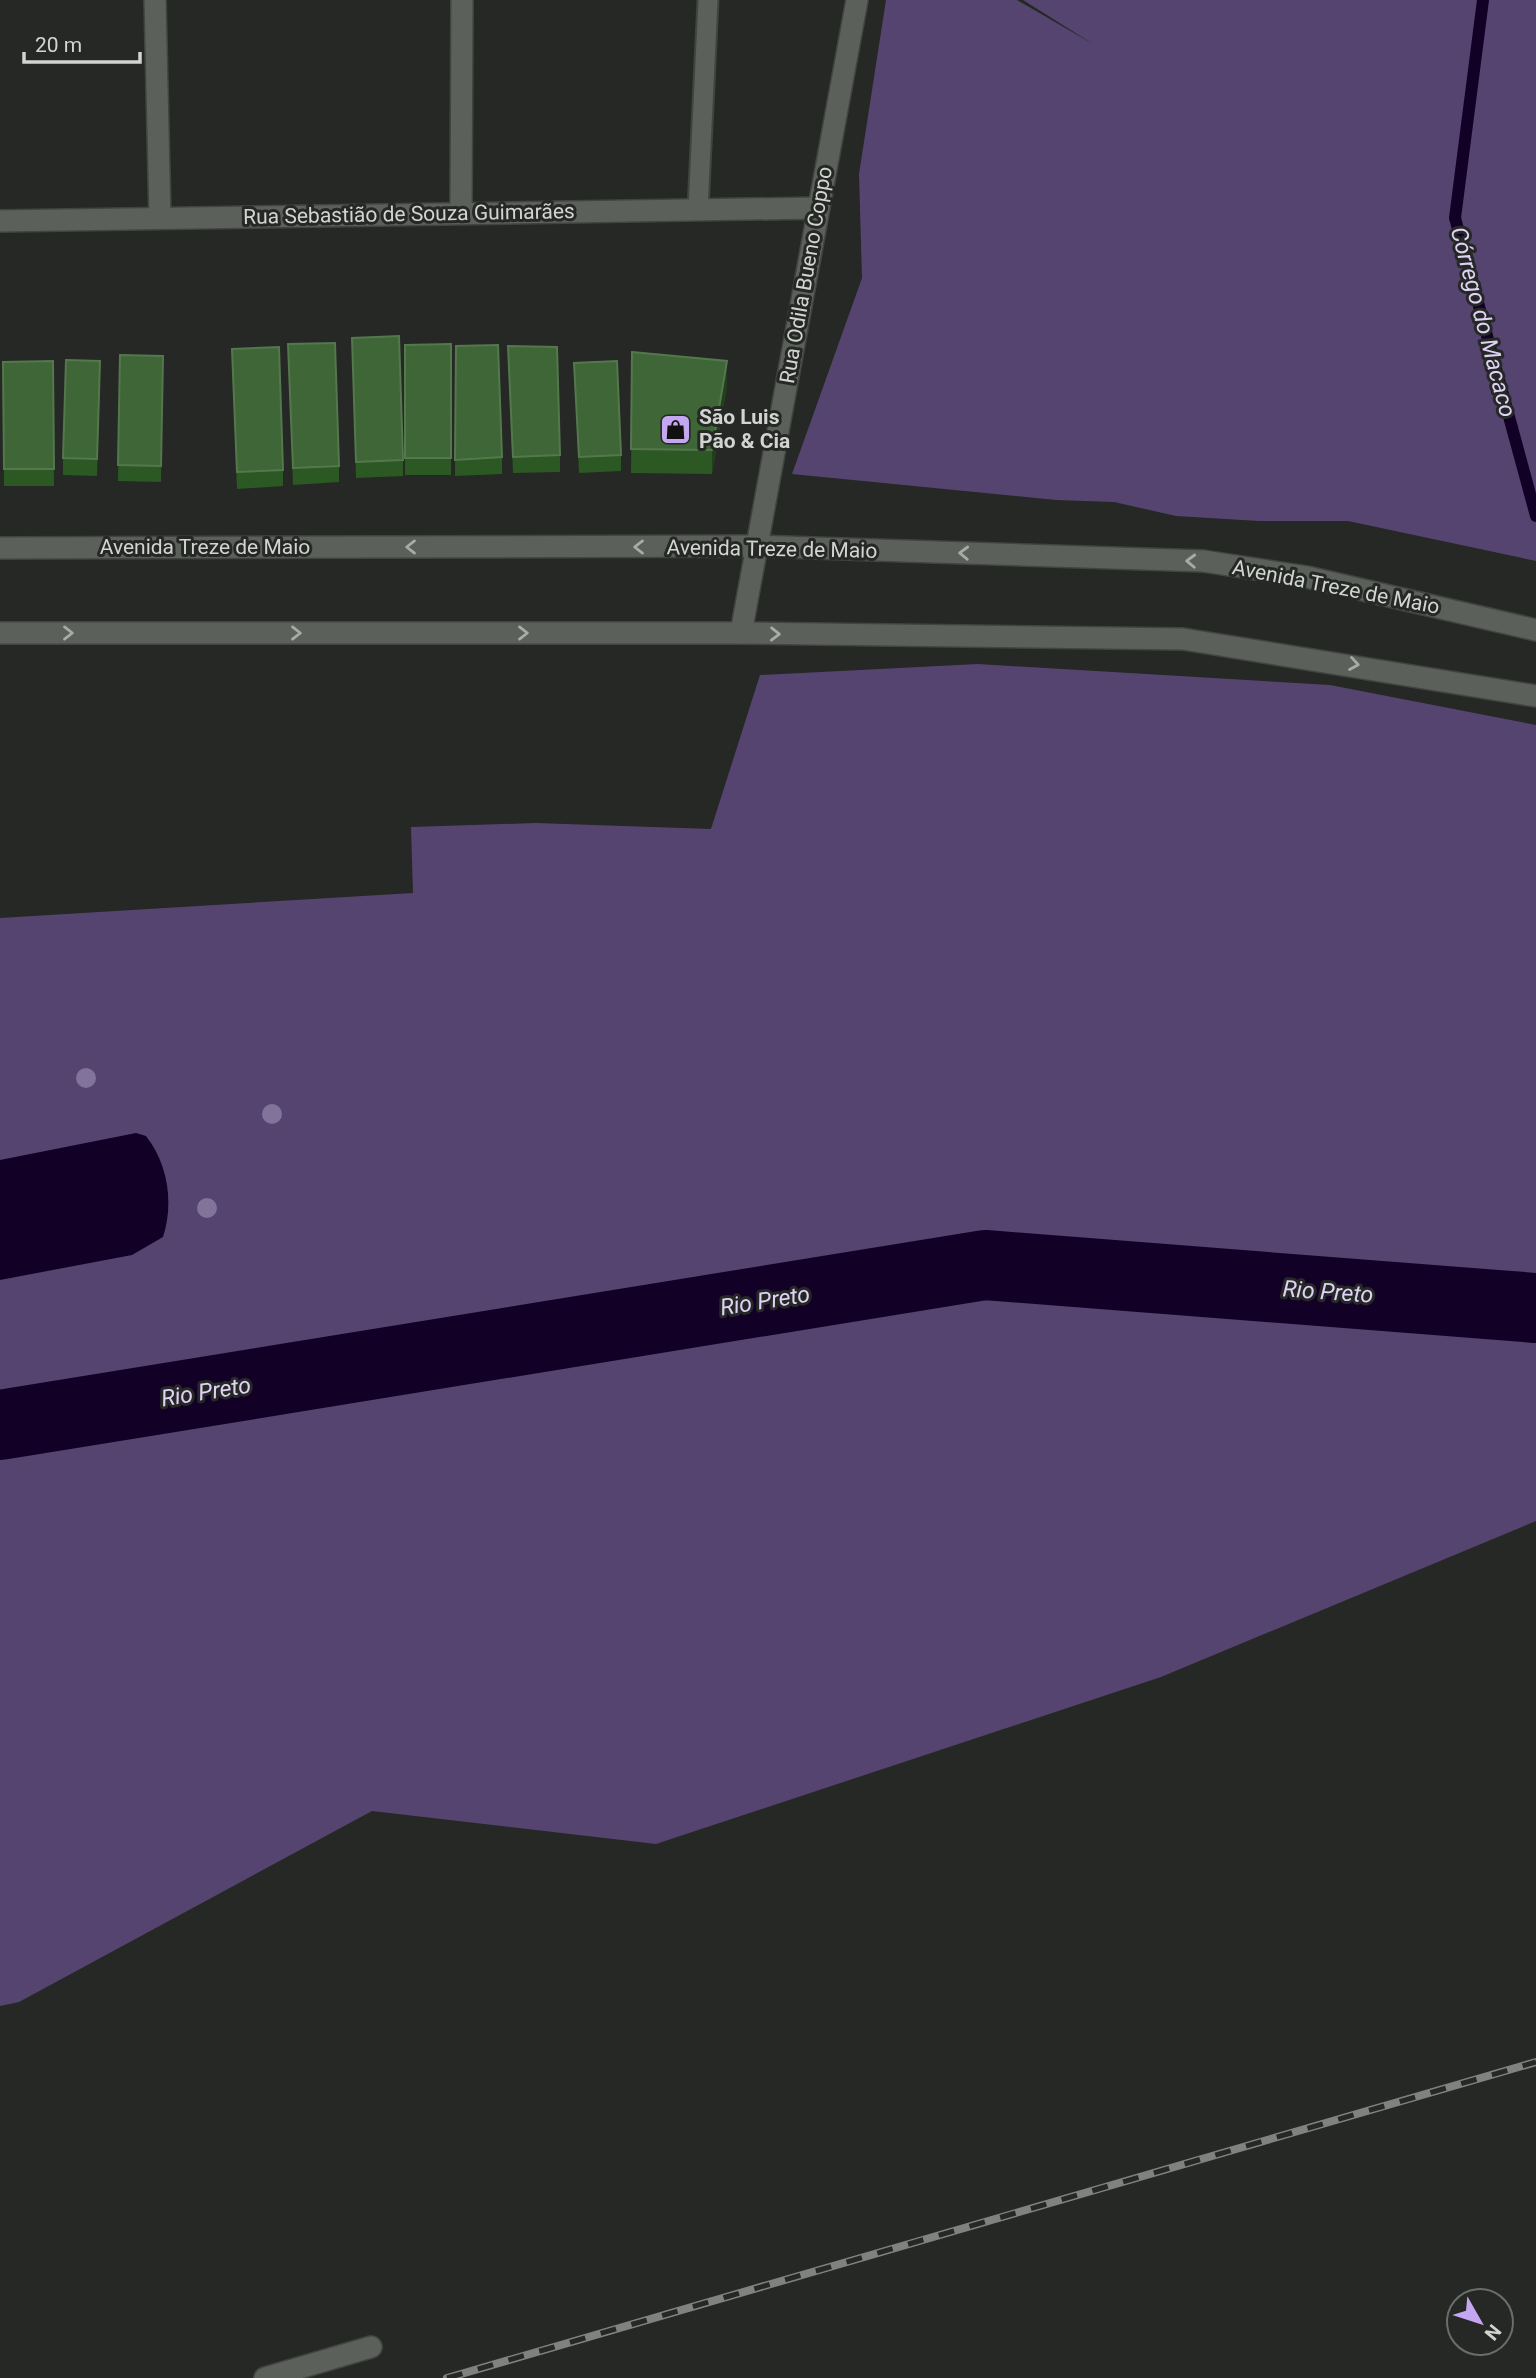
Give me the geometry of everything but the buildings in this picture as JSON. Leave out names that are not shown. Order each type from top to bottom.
[{"type":"street","points":[[155,0],[160,218]]},
{"type":"street","points":[[461,213],[462,0]]},
{"type":"street","name":"Rua Odila Bueno Coppo","points":[[741,633],[856,0]]},
{"type":"street","name":"Rua Sebastião de Souza Guimarães","points":[[0,221],[819,208]]},
{"type":"street","name":"Avenida Treze de Maio","points":[[0,548],[757,546],[1203,561],[1307,577],[1532,629]]},
{"type":"street","points":[[0,633],[741,633],[1183,639],[1536,696]]},
{"type":"street","points":[[265,2378],[371,2347]]},
{"type":"lane","points":[[698,209],[708,0]]},
{"type":"shaded area","points":[[886,0],[1017,0],[1093,44],[1023,0],[1536,0],[1536,561],[1348,521],[1259,521],[1176,516],[1114,502],[1056,500],[792,474],[862,278],[859,174]]},
{"type":"shaded area","points":[[978,664],[1330,685],[1536,725],[1536,1521],[1161,1677],[656,1844],[372,1811],[19,2002],[0,2006],[0,918],[413,893],[411,827],[536,823],[711,829],[760,675]]},
{"type":"shaded area","points":[[136,1133],[146,1136],[164,1171],[168,1211],[163,1237],[132,1255],[0,1280],[0,1160]]},
{"type":"waterway","name":"Córrego do Macaco","points":[[1483,0],[1455,218],[1536,516]]},
{"type":"waterway","name":"Rio Preto","points":[[0,1425],[985,1265],[1536,1308]]},
{"type":"railway","points":[[447,2378],[1536,2062]]},
{"type":"place","name":"São Luis Pão & Cia","points":[[676,429]]}]
